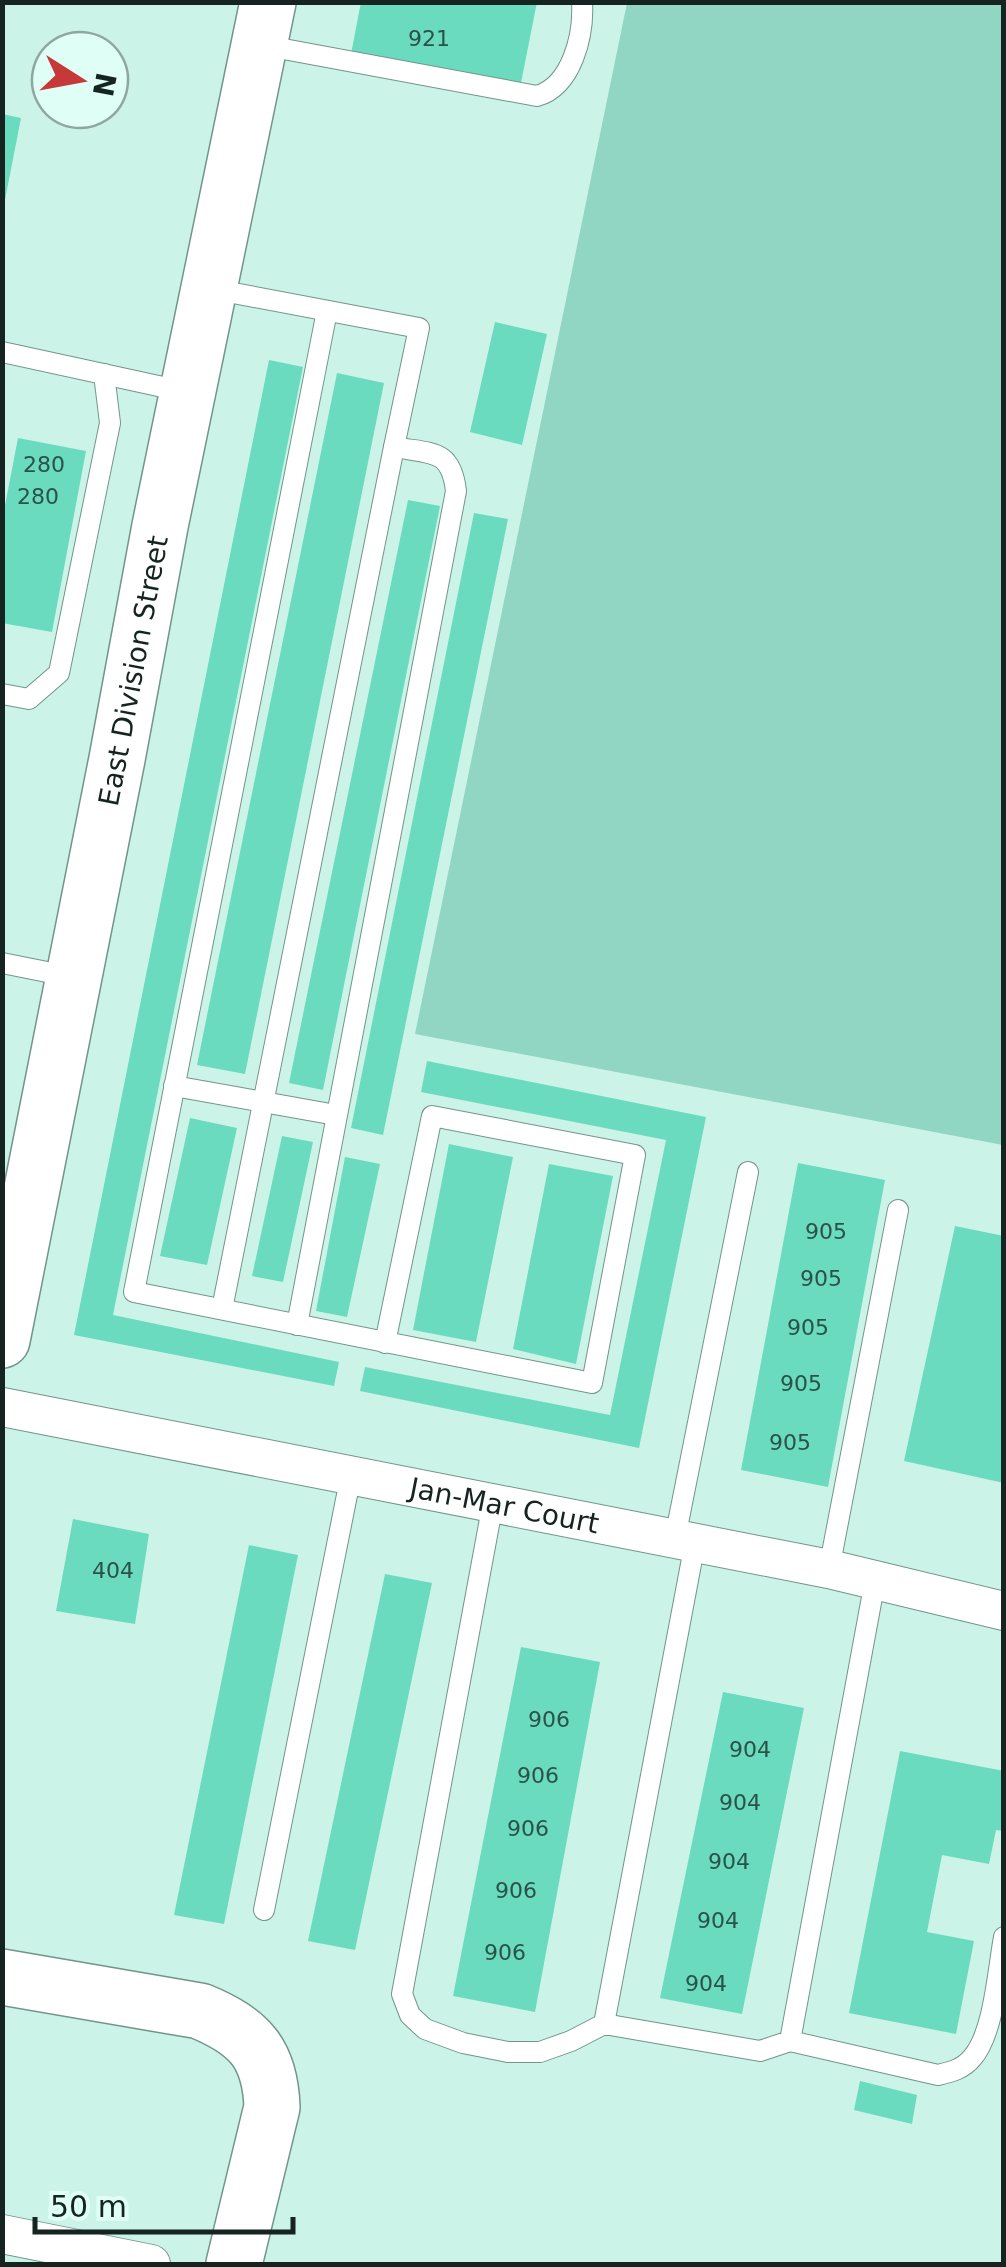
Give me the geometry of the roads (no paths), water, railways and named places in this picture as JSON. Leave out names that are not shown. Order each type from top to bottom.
[{"type":"street","name":"East Division Street","points":[[2,1340],[264,23]]},
{"type":"street","name":"Jan-Mar Court","points":[[2,1407],[829,1569],[1004,1611]]},
{"type":"street","points":[[2,1978],[200,2011],[227,2022],[262,2056],[271,2082],[272,2107],[234,2264]]},
{"type":"street","points":[[2,2234],[151,2264]]},
{"type":"lane","points":[[264,23],[537,96],[556,86],[571,63],[581,28],[582,2]]},
{"type":"lane","points":[[210,288],[418,328],[222,1310]]},
{"type":"lane","points":[[327,310],[134,1292],[385,1343],[592,1383],[635,1155],[432,1116],[385,1343]]},
{"type":"lane","points":[[2,352],[188,392]]},
{"type":"lane","points":[[2,694],[30,699],[59,674],[110,422],[104,374]]},
{"type":"lane","points":[[297,1324],[456,491],[454,468],[444,456],[394,447]]},
{"type":"lane","points":[[2,963],[74,977]]},
{"type":"lane","points":[[174,1086],[336,1115]]},
{"type":"lane","points":[[604,2024],[748,1172]]},
{"type":"lane","points":[[829,1569],[898,1210]]},
{"type":"lane","points":[[264,1910],[352,1476]]},
{"type":"lane","points":[[493,1503],[402,1994],[410,2015],[425,2029],[462,2043],[508,2052],[540,2052],[571,2042],[604,2024],[760,2051],[790,2041],[938,2076],[956,2071],[974,2057],[986,2030],[1004,1937]]},
{"type":"lane","points":[[790,2041],[875,1581]]}]
